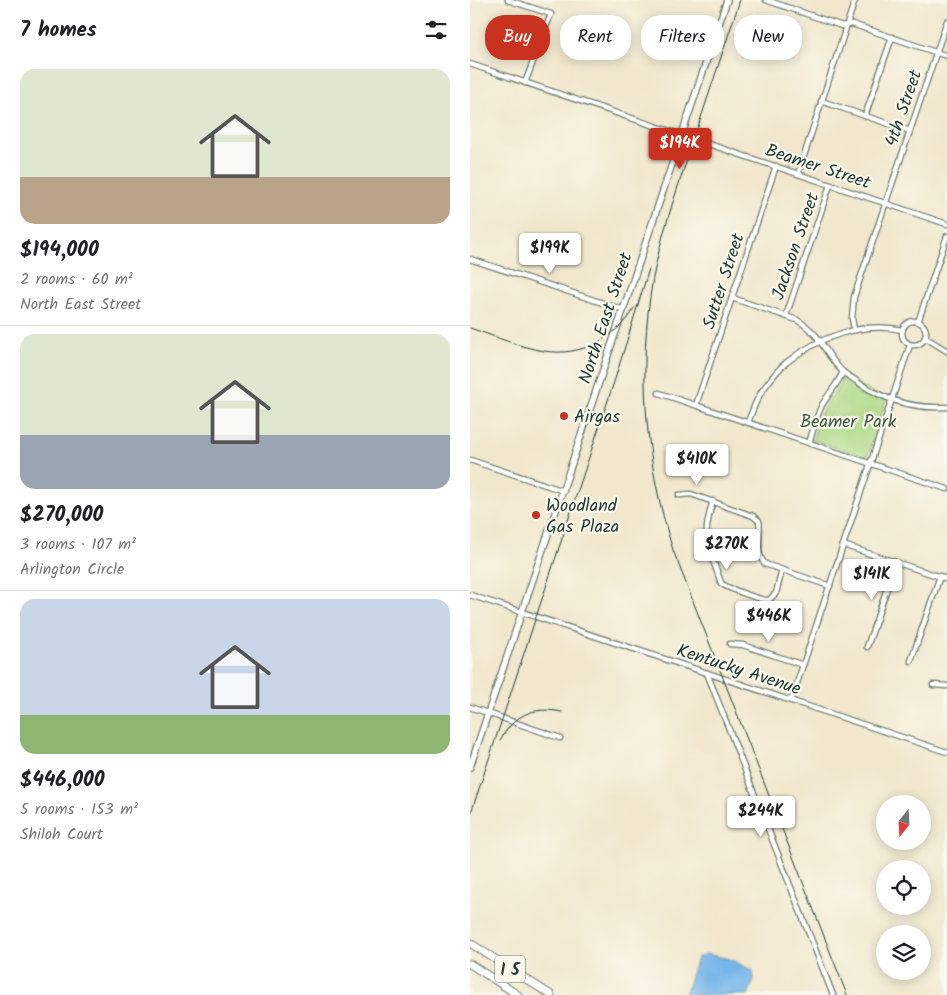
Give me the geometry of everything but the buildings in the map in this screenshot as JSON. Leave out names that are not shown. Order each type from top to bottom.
[{"type":"highway","name":"I 5","points":[[470,943],[551,995]]},
{"type":"highway","name":"I 5","points":[[470,964],[518,995]]},
{"type":"main road","name":"North East Street","points":[[470,767],[727,0]]},
{"type":"street","points":[[508,0],[551,14],[525,83]]},
{"type":"street","points":[[766,0],[842,26],[852,24],[947,56]]},
{"type":"street","points":[[798,174],[855,0]]},
{"type":"street","name":"4th Street","points":[[854,330],[852,318],[854,297],[947,21]]},
{"type":"street","points":[[865,116],[892,37]]},
{"type":"street","name":"Beamer Street","points":[[470,64],[947,224]]},
{"type":"street","points":[[821,101],[910,131]]},
{"type":"street","name":"Sutter Street","points":[[696,405],[776,166]]},
{"type":"street","name":"Jackson Street","points":[[786,316],[830,185]]},
{"type":"street","points":[[918,322],[947,236]]},
{"type":"street","points":[[470,259],[624,310]]},
{"type":"street","points":[[732,298],[786,316],[805,325],[813,331],[843,372],[867,388],[892,400],[919,408],[947,408]]},
{"type":"street","points":[[909,322],[918,322],[926,328],[926,338],[920,345],[910,345],[903,339],[902,330],[909,322]]},
{"type":"street","points":[[748,422],[761,392],[786,362],[820,340],[854,330],[881,328],[902,330]]},
{"type":"street","points":[[926,338],[947,351]]},
{"type":"street","points":[[791,701],[910,345]]},
{"type":"street","points":[[809,443],[822,404],[837,386],[843,372]]},
{"type":"street","points":[[659,393],[947,489]]},
{"type":"street","points":[[470,460],[564,491]]},
{"type":"street","points":[[679,495],[692,494],[758,518],[760,526],[758,538],[762,561],[765,564],[830,586]]},
{"type":"street","points":[[713,501],[706,526],[707,544],[721,583],[725,587],[760,600],[770,600],[776,593],[782,570]]},
{"type":"street","points":[[844,545],[947,578]]},
{"type":"street","points":[[867,647],[896,562]]},
{"type":"street","points":[[911,661],[940,576]]},
{"type":"street","name":"Kentucky Avenue","points":[[470,595],[947,752]]},
{"type":"street","points":[[730,644],[743,645],[803,665]]},
{"type":"street","points":[[707,673],[833,995]]},
{"type":"street","points":[[933,685],[947,685]]},
{"type":"street","points":[[470,707],[560,738]]},
{"type":"green space","name":"Beamer Park","points":[[846,377],[886,400],[868,455],[864,457],[812,440],[822,410]]},
{"type":"water","points":[[706,954],[730,959],[753,971],[754,980],[748,995],[685,995],[697,958]]},
{"type":"railway","points":[[740,0],[660,247],[653,278],[645,347],[646,415],[656,483],[663,517],[673,550],[847,995]]},
{"type":"railway","points":[[470,816],[615,379],[649,269]]},
{"type":"railway","points":[[470,328],[535,349],[557,352],[571,351],[584,348],[607,337],[617,329],[634,308]]},
{"type":"railway","points":[[500,740],[512,724],[526,714],[542,710],[562,712]]},
{"type":"place","name":"Airgas","points":[[564,416]]},
{"type":"place","name":"Woodland Gas Plaza","points":[[536,515]]}]
